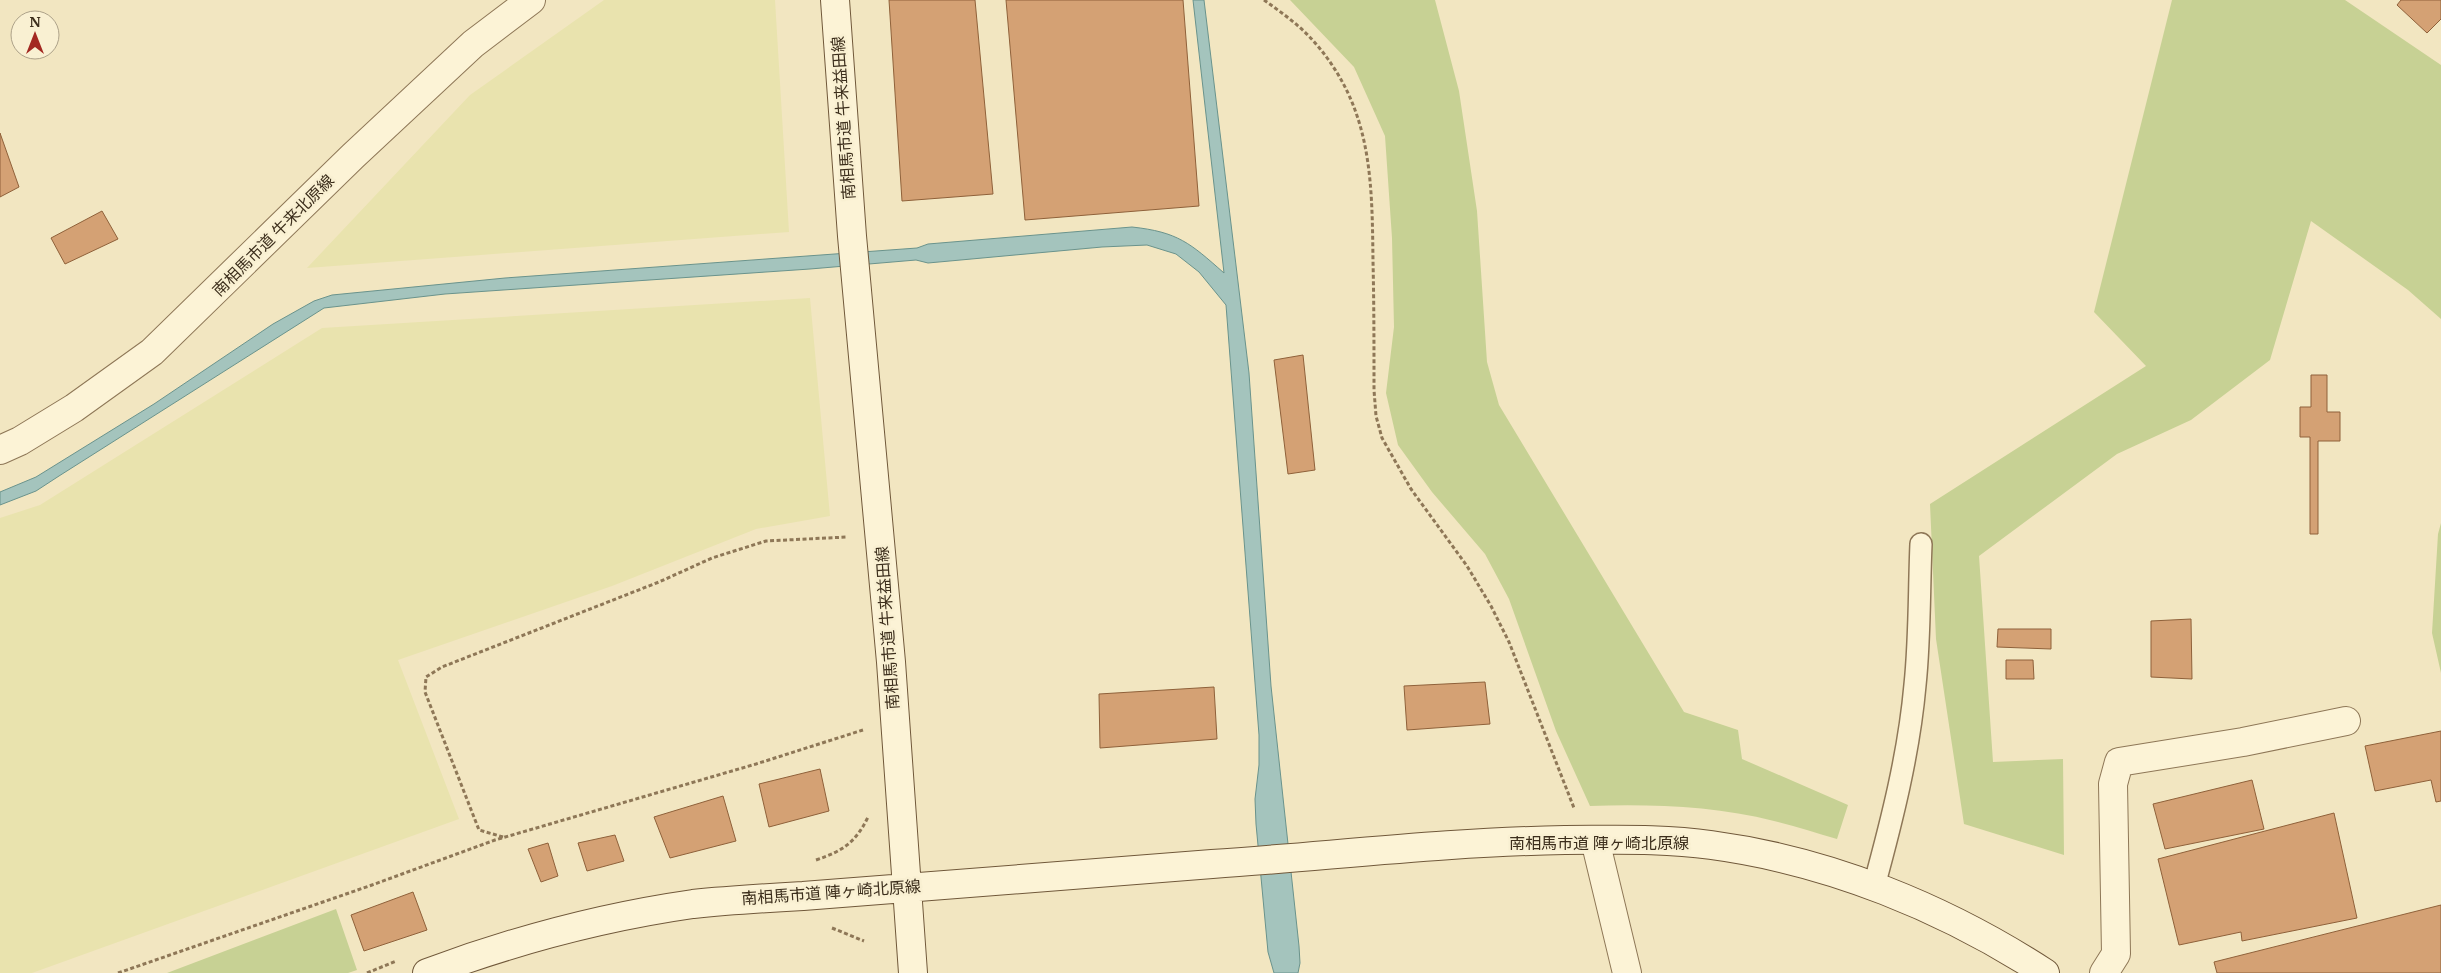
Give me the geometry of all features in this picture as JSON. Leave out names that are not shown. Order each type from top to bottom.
[{"type":"street","name":"南相馬市道 牛来北原線","points":[[0,450],[20,441],[74,408],[152,352],[353,156],[473,44],[530,0]]},
{"type":"street","name":"南相馬市道 牛来益田線","points":[[835,0],[852,236],[880,536],[913,973]]},
{"type":"street","points":[[2104,973],[2116,954],[2113,784],[2119,762],[2243,742],[2346,722]]},
{"type":"street","points":[[1595,840],[1627,973]]},
{"type":"street","name":"南相馬市道 陣ヶ崎北原線","points":[[427,973],[521,941],[649,910],[747,898],[802,896],[906,886],[1244,862],[1455,844],[1652,840],[1736,849],[1820,869],[1874,886],[1936,912],[1995,942],[2046,973]]},
{"type":"lane","points":[[1874,886],[1890,827],[1910,731],[1916,683],[1921,544]]},
{"type":"path","points":[[1264,0],[1294,22],[1316,44],[1333,68],[1352,104],[1365,139],[1373,213],[1374,390],[1376,416],[1382,438],[1411,489],[1458,552],[1491,606],[1509,642],[1574,808],[1595,840]]},
{"type":"path","points":[[503,838],[479,830],[425,692],[426,677],[442,667],[659,582],[712,558],[766,541],[880,536]]},
{"type":"path","points":[[118,973],[503,838],[756,764],[894,720]]},
{"type":"shaded area","points":[[604,0],[775,0],[789,232],[307,268],[470,95]]},
{"type":"shaded area","points":[[810,298],[830,516],[756,529],[612,586],[398,660],[459,819],[32,973],[0,973],[0,518],[40,505],[322,328]]},
{"type":"green space","points":[[1290,0],[1435,0],[1459,91],[1477,211],[1487,362],[1499,405],[1684,712],[1738,730],[1742,759],[1848,805],[1837,839],[1782,823],[1729,812],[1683,807],[1590,806],[1556,731],[1509,599],[1485,554],[1432,492],[1398,445],[1386,393],[1394,327],[1392,238],[1385,136],[1354,67]]},
{"type":"green space","points":[[2172,0],[2345,0],[2441,65],[2441,319],[2408,290],[2311,221],[2270,360],[2191,420],[2117,454],[1979,556],[1993,762],[2063,759],[2064,855],[1964,824],[1936,639],[1930,504],[2146,366],[2094,312]]},
{"type":"green space","points":[[2441,523],[2441,673],[2432,633],[2438,534]]},
{"type":"green space","points":[[336,909],[357,970],[348,973],[167,973]]},
{"type":"water","points":[[1193,0],[1204,0],[1249,373],[1271,686],[1299,946],[1300,963],[1298,973],[1274,973],[1268,952],[1256,824],[1255,799],[1259,765],[1259,735],[1226,305],[1199,272],[1176,254],[1147,245],[1102,247],[928,263],[916,260],[445,294],[324,308],[36,491],[0,505],[0,492],[36,477],[154,404],[273,324],[314,301],[332,295],[505,278],[917,248],[928,244],[1132,227],[1161,232],[1182,241],[1202,254],[1224,273]]},
{"type":"building","points":[[889,0],[975,0],[993,194],[902,201]]},
{"type":"building","points":[[1006,0],[1183,0],[1199,206],[1025,220]]},
{"type":"building","points":[[2401,0],[2441,0],[2441,19],[2427,33],[2397,5]]},
{"type":"building","points":[[0,133],[19,187],[0,197]]},
{"type":"building","points":[[102,211],[118,239],[65,264],[51,238]]},
{"type":"building","points":[[1303,355],[1315,470],[1288,474],[1274,360]]},
{"type":"building","points":[[2311,375],[2327,375],[2327,412],[2340,412],[2340,441],[2318,441],[2318,534],[2310,534],[2310,437],[2300,437],[2300,407],[2311,407]]},
{"type":"building","points":[[2191,619],[2192,679],[2151,677],[2151,621]]},
{"type":"building","points":[[1998,629],[2051,629],[2051,649],[1997,647]]},
{"type":"building","points":[[2006,660],[2033,660],[2034,679],[2006,679]]},
{"type":"building","points":[[1485,682],[1490,724],[1407,730],[1404,686]]},
{"type":"building","points":[[1214,687],[1217,739],[1100,748],[1099,694]]},
{"type":"building","points":[[2441,731],[2441,801],[2436,802],[2431,780],[2375,791],[2365,746]]},
{"type":"building","points":[[820,769],[829,811],[769,827],[759,784]]},
{"type":"building","points":[[2252,780],[2264,829],[2165,849],[2153,804]]},
{"type":"building","points":[[723,796],[736,841],[670,858],[654,817]]},
{"type":"building","points":[[2334,813],[2357,918],[2242,941],[2241,932],[2179,945],[2158,859]]},
{"type":"building","points":[[615,835],[624,861],[587,871],[578,843]]},
{"type":"building","points":[[548,843],[558,876],[541,882],[528,849]]},
{"type":"building","points":[[413,892],[427,930],[364,951],[351,915]]},
{"type":"building","points":[[2441,905],[2441,973],[2217,973],[2214,962]]}]
